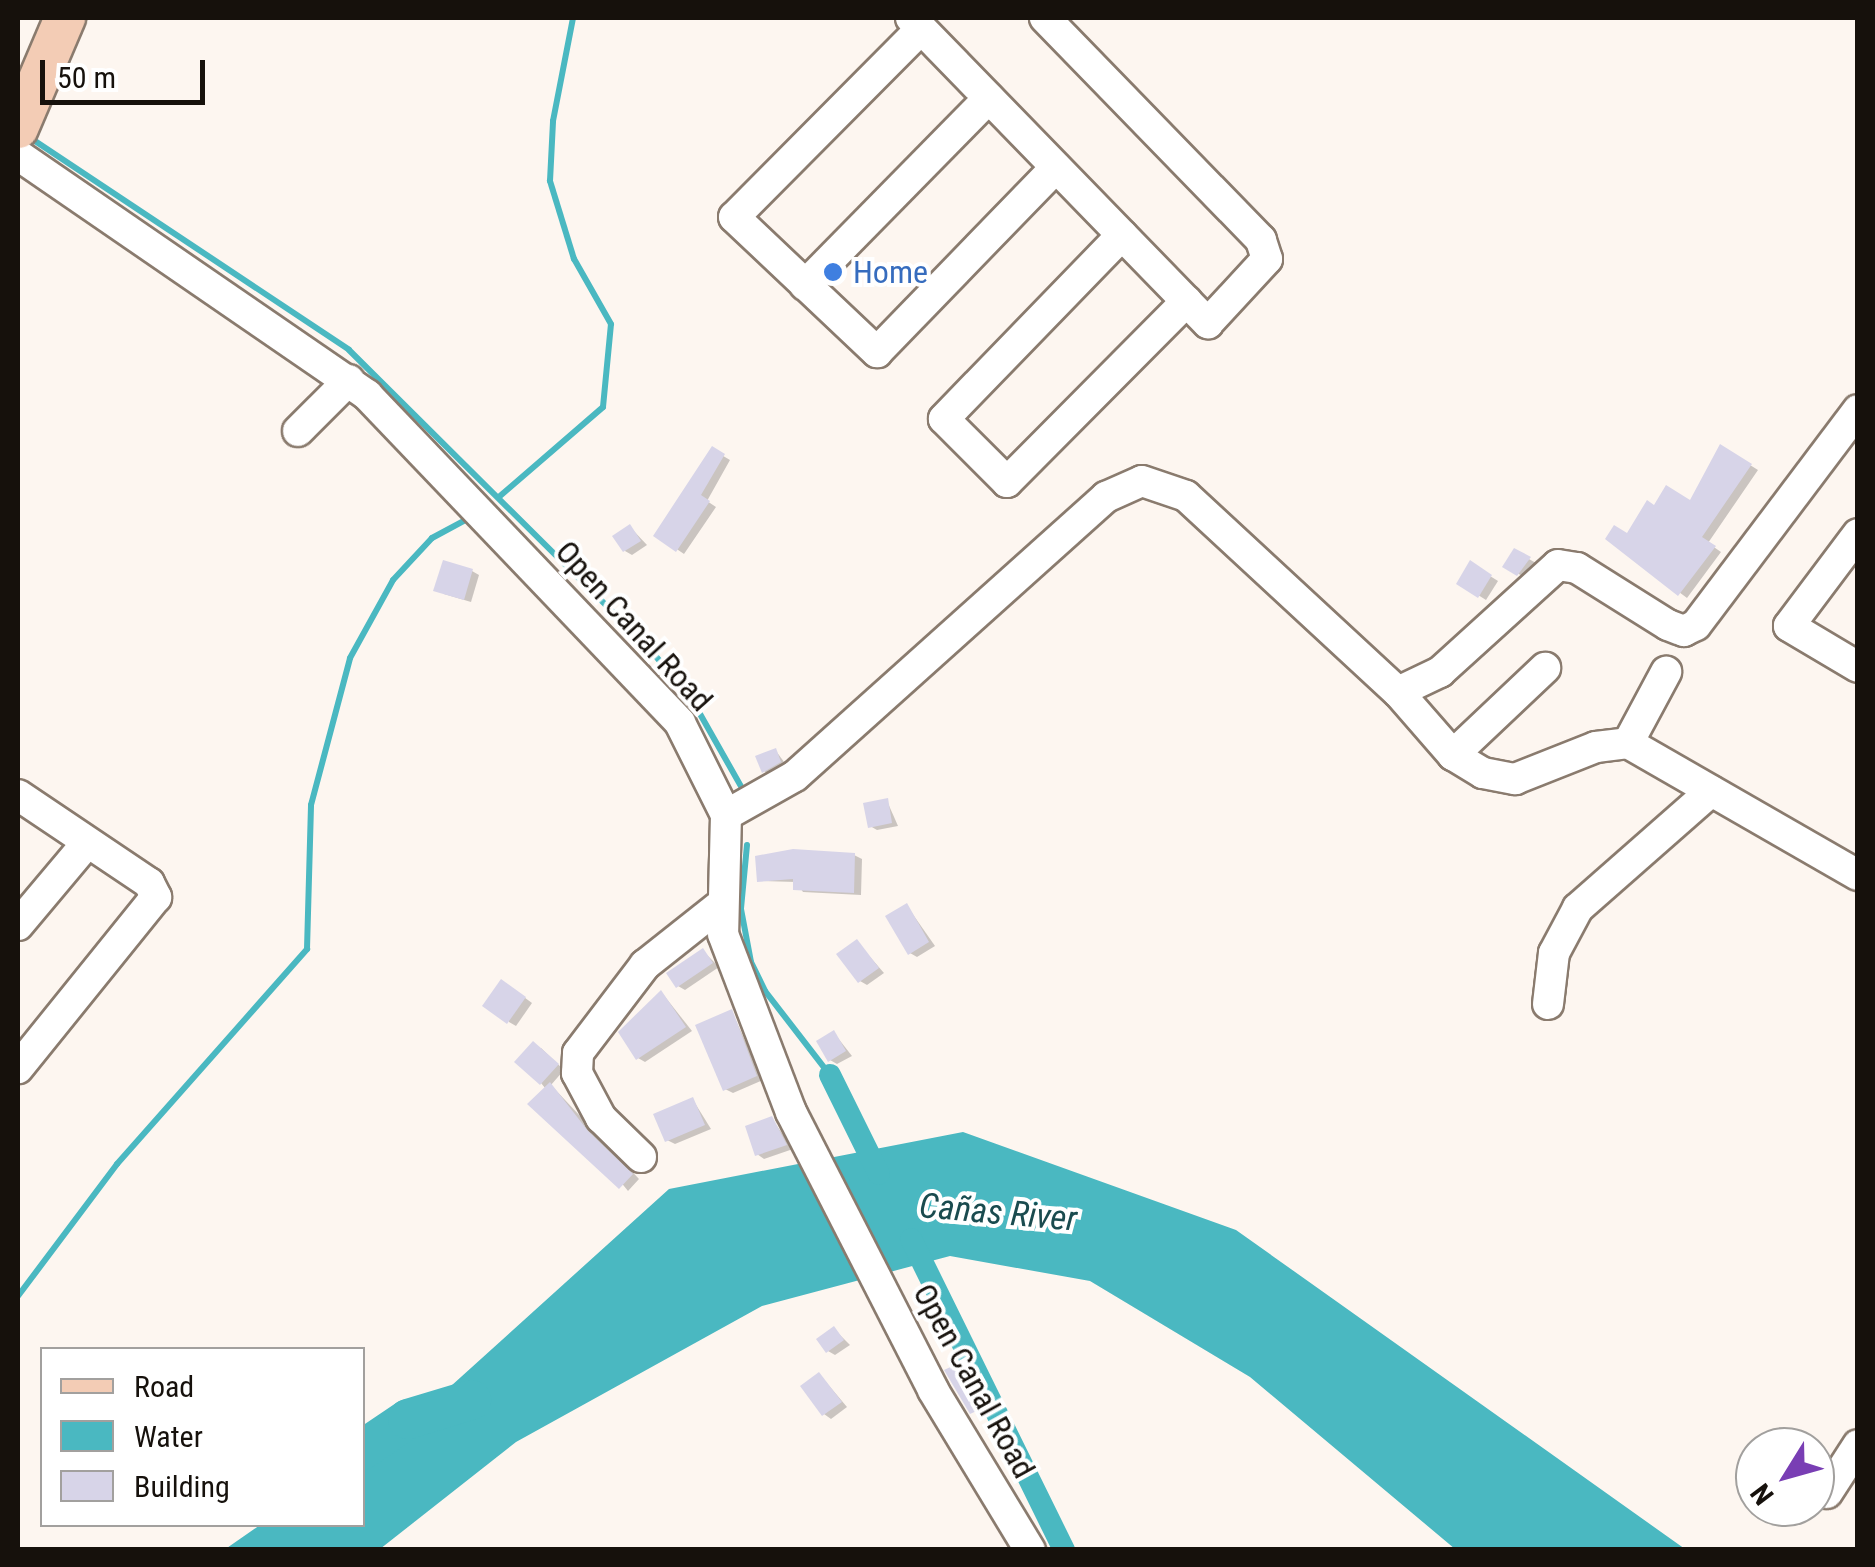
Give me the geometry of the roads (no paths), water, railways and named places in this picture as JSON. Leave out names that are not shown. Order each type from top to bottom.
[{"type":"main road","points":[[18,52],[35,18]]},
{"type":"main road","points":[[18,128],[65,18]]},
{"type":"street","points":[[1045,18],[1261,240],[1267,259],[1208,323],[916,23],[734,217],[877,352],[1056,167]]},
{"type":"street","points":[[805,285],[989,98]]},
{"type":"street","name":"Open Canal Road","points":[[18,156],[349,380],[446,472],[680,723],[726,815],[722,904],[732,966],[791,1112],[934,1390],[1030,1550]]},
{"type":"street","points":[[1122,234],[944,418],[1007,482],[1187,302]]},
{"type":"street","points":[[298,431],[349,380]]},
{"type":"street","points":[[1398,692],[1440,672],[1558,565],[1577,568],[1684,631],[1696,625],[1858,410]]},
{"type":"street","points":[[726,815],[795,776],[1106,497],[1142,481],[1186,496],[1398,692],[1453,755],[1483,773],[1514,779],[1596,747],[1628,742],[1858,875]]},
{"type":"street","points":[[1858,534],[1846,572],[1789,626],[1858,667]]},
{"type":"street","points":[[1453,755],[1545,668]]},
{"type":"street","points":[[1628,742],[1666,672]]},
{"type":"street","points":[[1548,1004],[1554,953],[1578,908],[1710,791]]},
{"type":"street","points":[[18,795],[148,883],[156,897],[18,1068]]},
{"type":"street","points":[[18,925],[86,844]]},
{"type":"street","points":[[641,1158],[601,1118],[577,1073],[578,1052],[645,966],[722,904]]},
{"type":"street","points":[[1835,1481],[1858,1446]]},
{"type":"water","points":[[963,1132],[1236,1230],[1685,1549],[1455,1549],[1250,1377],[1090,1281],[950,1256],[762,1306],[516,1442],[380,1549],[224,1550],[257,1527],[365,1527],[365,1454],[410,1423],[669,1189]]},
{"type":"waterway","points":[[500,496],[603,407],[611,324],[574,259],[550,181],[553,121],[573,18]]},
{"type":"waterway","points":[[29,137],[349,350],[648,647],[691,698],[742,788]]},
{"type":"waterway","points":[[18,1296],[117,1164],[307,949],[311,805],[350,658],[393,580],[432,538],[469,518]]},
{"type":"waterway","points":[[747,845],[741,909],[751,962],[765,991],[830,1075]]},
{"type":"waterway","points":[[830,1075],[879,1174]]},
{"type":"waterway","points":[[911,1239],[1064,1550]]},
{"type":"waterway","name":"Cañas River","points":[[365,1448],[408,1419],[471,1400]]},
{"type":"place","name":"Home","points":[[833,272]]}]
